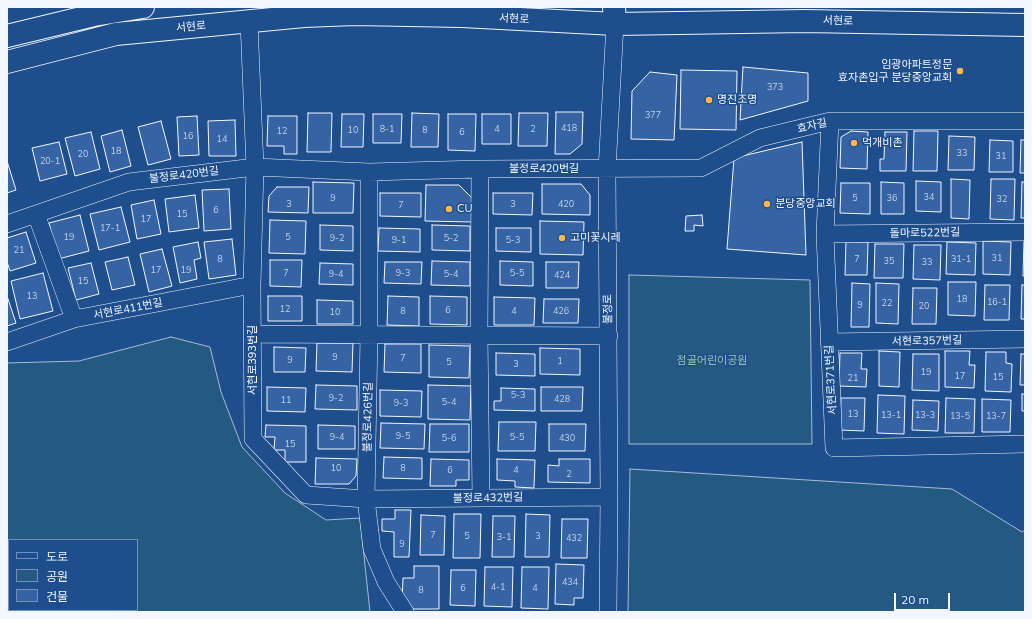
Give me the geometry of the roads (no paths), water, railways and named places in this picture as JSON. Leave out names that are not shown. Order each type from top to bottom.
[{"type":"main road","points":[[7,36],[94,15],[143,7]]},
{"type":"main road","name":"서현로","points":[[7,62],[116,34],[304,16],[355,14],[615,16],[1025,25]]},
{"type":"street","name":"불정로","points":[[608,612],[609,336],[607,170],[615,16]]},
{"type":"street","name":"서현로393번길","points":[[249,22],[255,167],[252,285],[253,439],[306,495],[366,500]]},
{"type":"street","name":"효자길","points":[[607,170],[701,168],[760,138],[830,121],[1025,121]]},
{"type":"street","name":"서현로371번길","points":[[830,121],[825,234],[834,448],[1025,444]]},
{"type":"street","name":"불정로420번길","points":[[7,224],[129,182],[255,167],[369,172],[480,169],[607,170]]},
{"type":"street","points":[[480,169],[479,335],[481,498]]},
{"type":"street","points":[[369,172],[369,334]]},
{"type":"street","points":[[36,214],[74,319]]},
{"type":"street","name":"돌마로522번길","points":[[825,234],[1025,232]]},
{"type":"street","name":"서현로411번길","points":[[7,342],[74,319],[252,285]]},
{"type":"street","points":[[253,334],[609,336]]},
{"type":"street","name":"불정로426번길","points":[[366,500],[369,334]]},
{"type":"street","name":"서현로357번길","points":[[829,342],[1025,339]]},
{"type":"street","name":"불정로432번길","points":[[366,500],[609,497]]},
{"type":"street","points":[[366,500],[372,549],[386,582],[406,612]]},
{"type":"place","name":"임광아파트정문 효자촌입구 분당중앙교회","points":[[960,71]]},
{"type":"place","name":"명진조명","points":[[709,100]]},
{"type":"place","name":"먹개비촌","points":[[854,143]]},
{"type":"place","name":"분당중앙교회","points":[[767,204]]},
{"type":"place","name":"CU","points":[[449,209]]},
{"type":"place","name":"고미꽃시레","points":[[562,238]]},
{"type":"park label","name":"점골어린이공원","points":[[712,361]]}]
